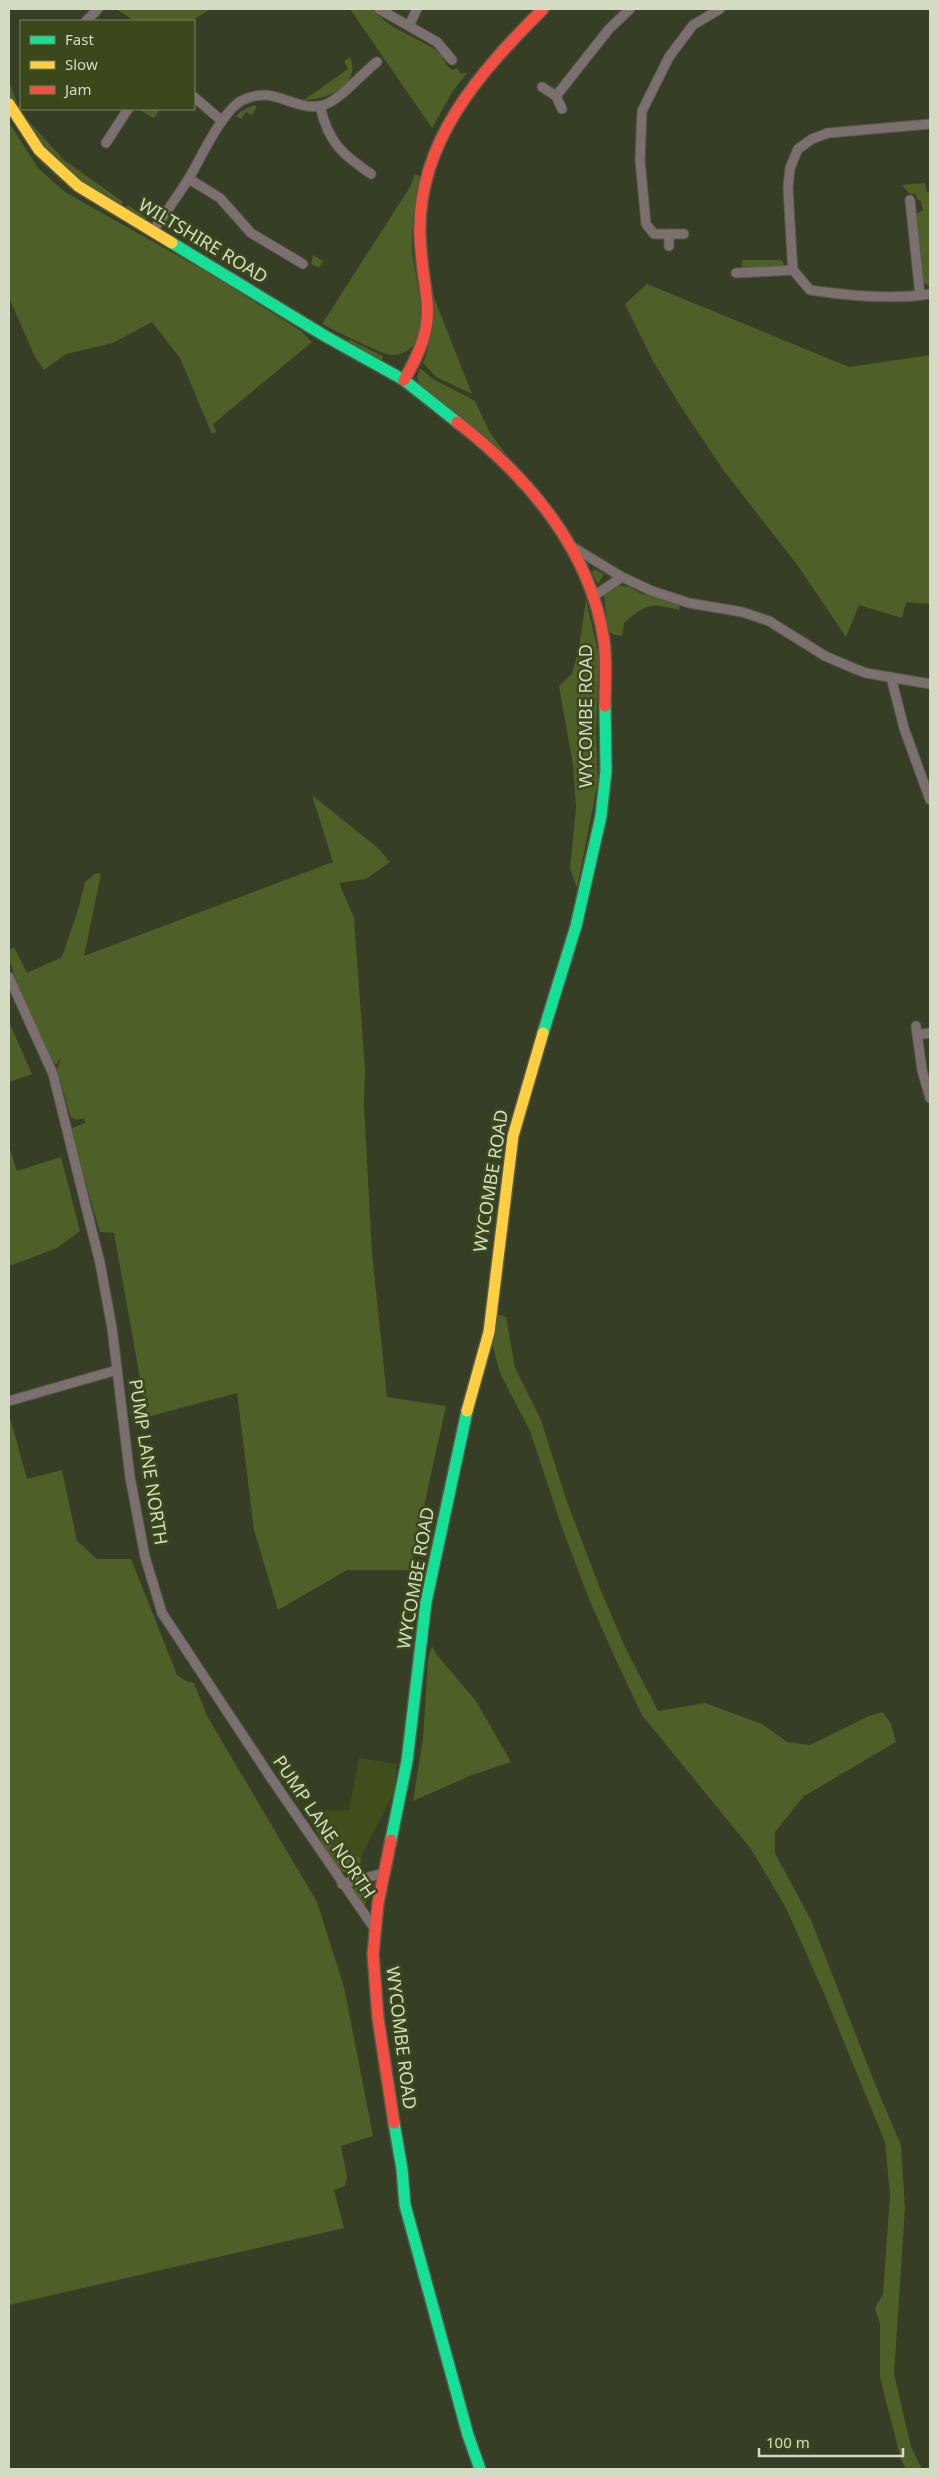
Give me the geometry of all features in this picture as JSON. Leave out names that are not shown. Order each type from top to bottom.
[{"type":"street","points":[[87,20],[98,9]]},
{"type":"street","points":[[379,9],[436,42],[452,60]]},
{"type":"street","points":[[409,26],[417,9]]},
{"type":"street","points":[[404,380],[416,360],[429,314],[422,269],[420,223],[427,174],[439,140],[456,108],[476,79],[543,9]]},
{"type":"street","points":[[556,96],[609,29],[630,9]]},
{"type":"street","points":[[684,234],[654,234],[646,224],[640,160],[642,111],[669,57],[693,25],[720,9]]},
{"type":"street","points":[[153,231],[189,179],[222,121],[242,100],[263,94],[300,104],[320,106],[332,101],[377,62]]},
{"type":"street","points":[[542,88],[556,96],[562,109]]},
{"type":"street","points":[[195,99],[222,121]]},
{"type":"street","name":"WILTSHIRE ROAD","points":[[9,104],[39,150],[78,186],[325,336],[404,380]]},
{"type":"street","points":[[320,106],[331,139],[341,152],[371,174]]},
{"type":"street","points":[[106,142],[127,110]]},
{"type":"street","points":[[930,124],[828,133],[812,139],[798,149],[790,168],[788,188],[793,270],[810,290],[845,295],[930,294]]},
{"type":"street","points":[[189,179],[220,198],[251,233],[303,264]]},
{"type":"street","points":[[913,204],[920,295]]},
{"type":"street","points":[[669,234],[669,246]]},
{"type":"street","points":[[736,273],[793,270]]},
{"type":"street","name":"WYCOMBE ROAD","points":[[404,380],[492,449],[526,486],[571,546],[594,596],[604,642],[606,771],[600,816],[576,926],[524,1094],[513,1136],[488,1332],[471,1394],[426,1602],[407,1761],[384,1873],[373,1954],[385,2073],[402,2169],[406,2204],[468,2435],[480,2469]]},
{"type":"street","points":[[571,546],[622,577],[652,590],[690,603],[742,612],[768,621],[825,656],[866,673],[930,684]]},
{"type":"street","points":[[594,596],[622,577]]},
{"type":"street","points":[[891,678],[904,728],[930,800]]},
{"type":"street","name":"PUMP LANE NORTH","points":[[9,977],[53,1074],[100,1262],[117,1370],[131,1484],[146,1557],[162,1613],[342,1884],[376,1931]]},
{"type":"street","points":[[929,1033],[917,1030],[922,1070],[930,1098]]},
{"type":"street","points":[[9,1401],[117,1370]]},
{"type":"street","points":[[342,1884],[384,1873]]},
{"type":"shaded area","points":[[116,9],[211,9],[193,20],[133,20]]},
{"type":"shaded area","points":[[350,9],[373,9],[386,22],[439,52],[447,66],[453,70],[457,68],[460,73],[467,73],[453,91],[432,128]]},
{"type":"shaded area","points":[[350,57],[351,76],[347,83],[332,94],[304,100],[348,69],[344,61]]},
{"type":"shaded area","points":[[9,82],[21,113],[64,160],[123,202],[121,205],[126,207],[128,205],[148,219],[141,220],[84,184],[43,147],[12,103],[9,96]]},
{"type":"shaded area","points":[[254,105],[257,107],[252,115],[246,112],[241,119],[236,116],[241,111]]},
{"type":"shaded area","points":[[140,110],[159,110],[154,118]]},
{"type":"shaded area","points":[[9,123],[39,169],[65,192],[210,274],[301,331],[312,342],[213,424],[216,432],[212,434],[180,358],[152,322],[113,343],[66,354],[44,370],[35,357],[9,298]]},
{"type":"shaded area","points":[[415,174],[420,176],[413,219],[412,245],[419,292],[420,327],[416,341],[407,351],[392,355],[369,347],[322,324],[410,187]]},
{"type":"shaded area","points":[[925,183],[927,192],[930,192],[930,288],[921,279],[916,214],[923,210],[921,201],[917,199],[916,194],[910,194],[902,185]]},
{"type":"shaded area","points":[[313,255],[323,261],[319,268],[311,264]]},
{"type":"shaded area","points":[[742,260],[782,260],[784,264],[780,268],[742,269]]},
{"type":"shaded area","points":[[647,284],[849,367],[930,355],[930,604],[906,602],[902,618],[859,605],[846,637],[798,566],[724,471],[653,361],[625,304]]},
{"type":"shaded area","points":[[431,290],[472,394],[436,377],[423,363],[432,327]]},
{"type":"shaded area","points":[[350,340],[383,356],[382,361],[344,342]]},
{"type":"shaded area","points":[[420,368],[433,379],[475,401],[489,431],[511,462],[419,384],[417,377]]},
{"type":"shaded area","points":[[594,569],[604,574],[598,584],[592,573]]},
{"type":"shaded area","points":[[616,585],[630,587],[640,593],[680,604],[679,610],[661,606],[649,606],[624,623],[622,636],[615,635],[608,631],[604,595]]},
{"type":"shaded area","points":[[586,599],[599,656],[596,733],[598,781],[577,888],[570,869],[576,807],[573,765],[559,686],[572,674],[579,648]]},
{"type":"shaded area","points":[[312,795],[379,849],[390,862],[366,879],[339,883],[354,918],[365,1070],[364,1105],[372,1253],[387,1397],[446,1406],[410,1570],[347,1570],[278,1610],[254,1530],[237,1393],[147,1417],[114,1233],[100,1232],[70,1129],[85,1123],[84,1118],[78,1120],[71,1118],[57,1069],[62,1056],[56,1065],[27,1009],[9,960],[9,950],[14,947],[27,973],[62,957],[78,910],[85,882],[96,873],[101,874],[84,956],[333,862]]},
{"type":"shaded area","points":[[9,1022],[32,1074],[9,1082]]},
{"type":"shaded area","points":[[9,1146],[17,1171],[61,1157],[80,1231],[57,1248],[9,1266]]},
{"type":"shaded area","points":[[495,1314],[506,1317],[515,1368],[541,1420],[566,1499],[601,1591],[626,1649],[658,1711],[705,1703],[762,1724],[787,1742],[810,1745],[869,1716],[883,1712],[891,1724],[896,1742],[804,1796],[775,1832],[775,1853],[811,1920],[901,2145],[905,2208],[894,2374],[911,2447],[922,2469],[906,2469],[901,2460],[880,2377],[880,2324],[875,2308],[883,2294],[890,2195],[885,2142],[823,1991],[786,1908],[751,1849],[642,1715],[615,1658],[589,1599],[561,1525],[530,1431],[500,1373],[492,1343]]},
{"type":"shaded area","points":[[9,1414],[27,1479],[62,1470],[77,1541],[97,1559],[131,1559],[177,1675],[186,1681],[194,1683],[207,1716],[317,1902],[344,1987],[373,2136],[341,2146],[347,2177],[345,2186],[334,2190],[344,2228],[9,2305]]},
{"type":"shaded area","points":[[432,1646],[437,1655],[476,1701],[511,1762],[472,1775],[413,1801],[423,1739],[428,1659]]},
{"type":"shaded area","points":[[359,1758],[397,1764],[394,1793],[361,1856],[336,1855],[314,1822],[325,1810],[349,1810]]},
{"type":"shaded area","points":[[323,1821],[333,1852],[361,1857],[360,1870],[351,1875],[338,1868],[333,1862],[315,1827]]},
{"type":"shaded area","points":[[366,1881],[368,1888],[365,1906],[362,1906],[354,1889],[356,1884],[361,1885]]},
{"type":"traffic: fast","points":[[172,243],[325,336],[404,380],[457,422]]},
{"type":"traffic: fast","points":[[543,1033],[576,926],[601,816],[606,771],[605,706]]},
{"type":"traffic: fast","points":[[391,1840],[407,1761],[426,1602],[467,1411]]},
{"type":"traffic: fast","points":[[394,2123],[402,2169],[405,2205],[468,2435],[480,2469]]},
{"type":"traffic: slow","points":[[9,104],[39,150],[78,186],[172,243]]},
{"type":"traffic: slow","points":[[467,1411],[489,1332],[513,1136],[543,1033]]},
{"type":"traffic: jam","points":[[404,380],[416,358],[427,323],[420,235],[422,201],[429,169],[441,139],[457,110],[476,83],[497,57],[543,9]]},
{"type":"traffic: jam","points":[[457,422],[508,466],[531,491],[552,518],[570,546],[585,576],[597,608],[605,649],[605,706]]},
{"type":"traffic: jam","points":[[391,1840],[378,1903],[373,1954],[378,2018],[394,2123]]}]
